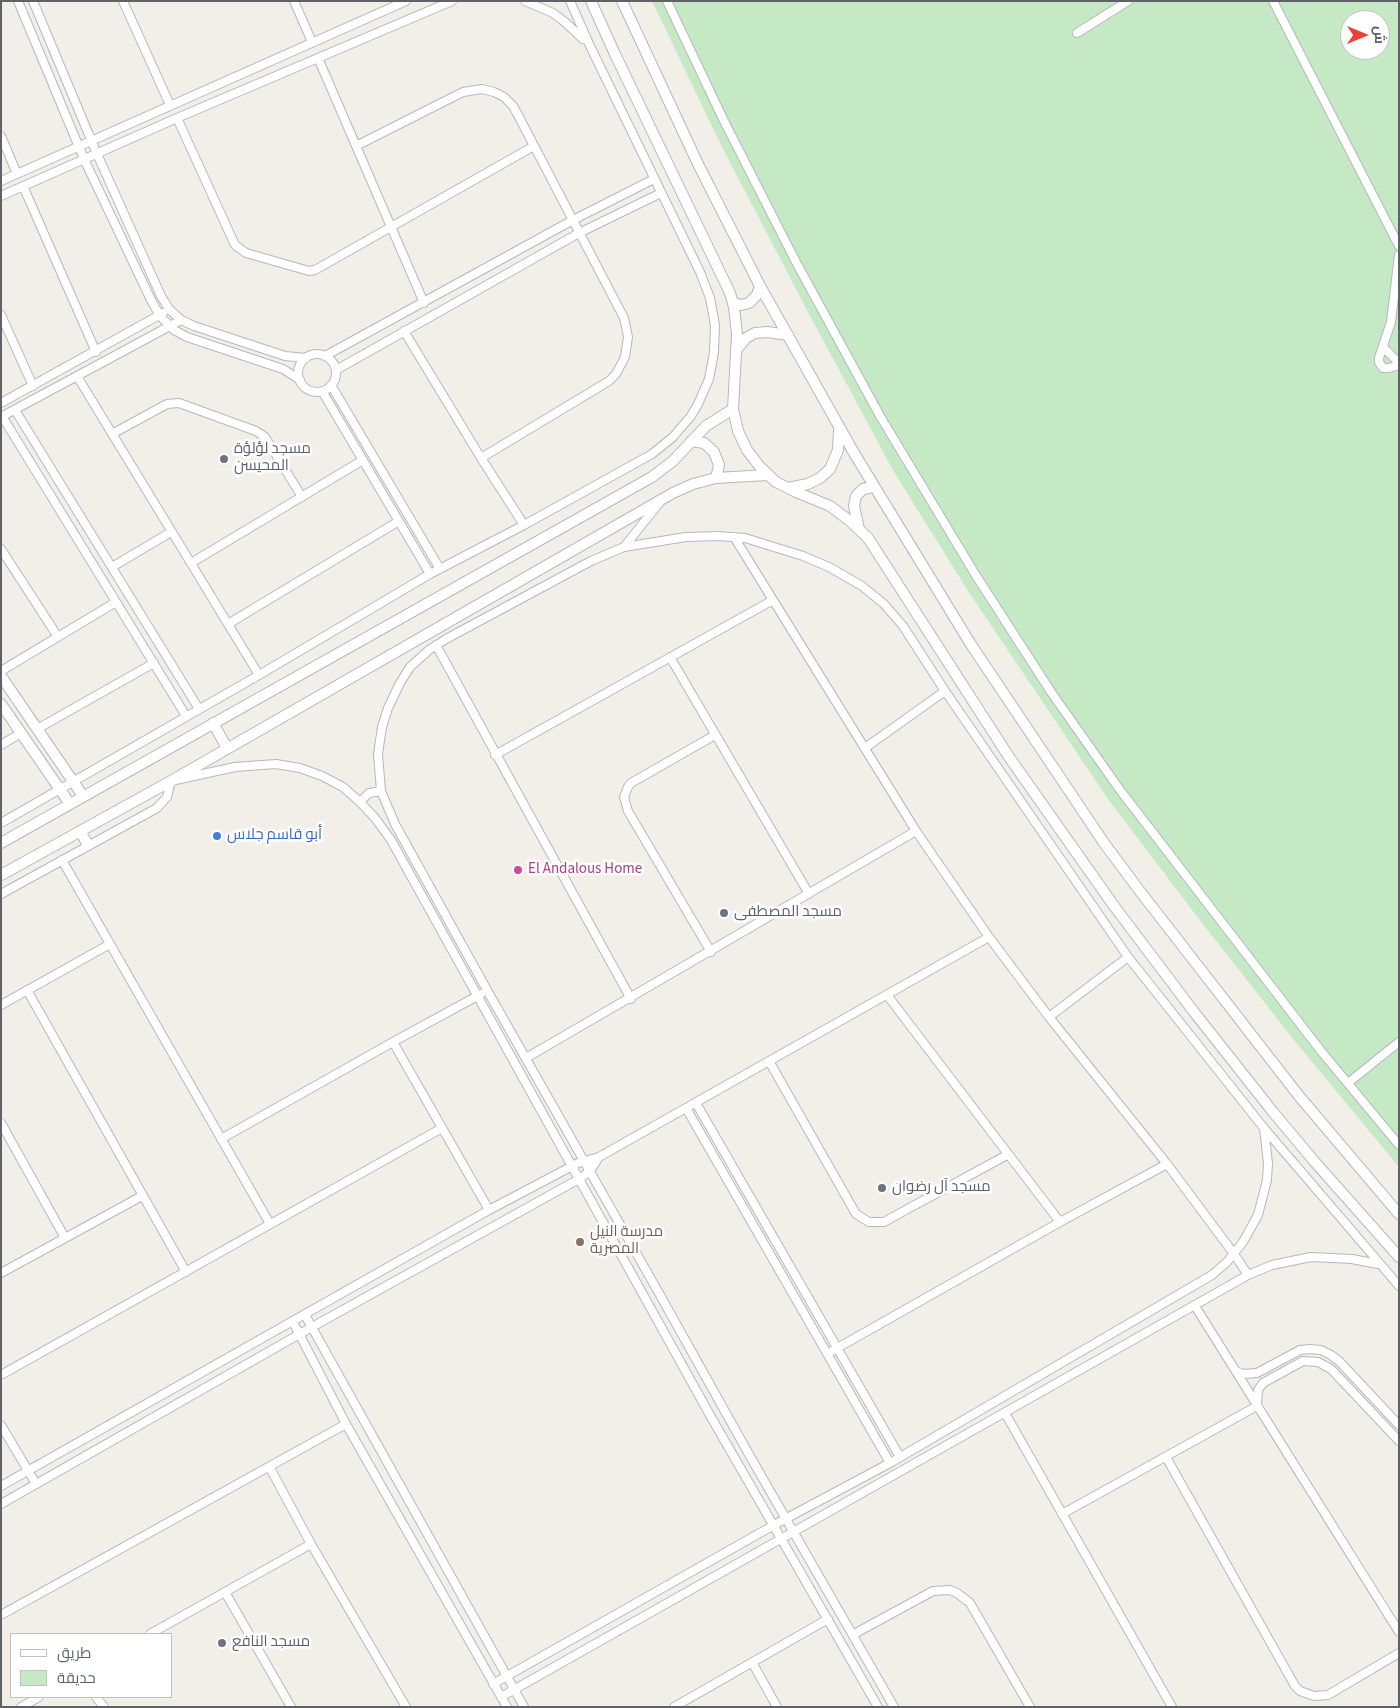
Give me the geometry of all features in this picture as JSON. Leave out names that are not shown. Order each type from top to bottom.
[{"type":"street","points":[[18,1],[84,159],[160,316],[169,326],[187,337],[283,369],[300,380],[310,390],[322,391],[331,385],[335,378],[336,370],[333,363],[326,356],[316,354],[306,358],[285,356],[194,326],[181,320],[169,309],[161,296],[97,154],[33,1]]},
{"type":"street","points":[[123,1],[170,105]]},
{"type":"street","points":[[294,1],[312,42]]},
{"type":"street","points":[[1,181],[78,145],[406,1]]},
{"type":"street","points":[[1,196],[177,118],[452,1]]},
{"type":"street","points":[[525,1],[553,13],[566,22],[590,46]]},
{"type":"street","points":[[1,822],[259,675],[430,574],[524,525],[652,454],[663,446],[686,422],[704,392],[709,379],[714,352],[715,325],[713,311],[705,285],[570,1]]},
{"type":"street","points":[[591,1],[730,293],[736,321],[737,350],[733,409],[742,440],[753,459],[768,475],[787,488],[830,506],[840,513],[859,529],[875,547],[1009,757],[1125,921],[1199,1019],[1279,1119],[1399,1257]]},
{"type":"street","points":[[622,1],[698,164],[760,286],[874,487],[970,643],[1104,843],[1178,942],[1299,1096],[1399,1214]]},
{"type":"street","points":[[668,1],[724,121],[797,264],[880,416],[975,574],[1051,692],[1120,790],[1321,1051],[1399,1145]]},
{"type":"street","points":[[1077,33],[1128,1]]},
{"type":"street","points":[[1273,1],[1399,246]]},
{"type":"street","points":[[318,58],[424,303]]},
{"type":"street","points":[[356,146],[463,92],[482,89],[499,94],[513,106],[624,318],[627,347],[621,366],[609,381],[481,458]]},
{"type":"street","points":[[177,118],[235,245],[246,253],[309,271],[315,270],[534,146]]},
{"type":"street","points":[[1,136],[17,174]]},
{"type":"street","points":[[326,356],[573,220],[654,179]]},
{"type":"street","points":[[23,186],[96,352]]},
{"type":"street","points":[[336,370],[579,233],[661,193]]},
{"type":"street","points":[[1383,347],[1399,364],[1389,368],[1381,366],[1379,358],[1394,306],[1399,255]]},
{"type":"street","points":[[733,303],[741,305],[749,303],[757,295],[760,286]]},
{"type":"street","points":[[1,403],[96,352],[169,309]]},
{"type":"street","points":[[405,313],[412,326]]},
{"type":"street","points":[[1,315],[3,324],[33,386]]},
{"type":"street","points":[[181,320],[2,416],[186,716]]},
{"type":"street","points":[[404,331],[524,525]]},
{"type":"street","points":[[737,350],[746,338],[754,333],[767,332],[788,335]]},
{"type":"street","points":[[300,380],[300,365],[306,358]]},
{"type":"street","points":[[76,376],[259,675]]},
{"type":"street","points":[[331,385],[440,569]]},
{"type":"street","points":[[322,391],[430,574]]},
{"type":"street","points":[[112,434],[167,404],[179,403],[265,436],[302,497]]},
{"type":"street","points":[[1,843],[652,476],[673,461],[706,426],[733,409]]},
{"type":"street","points":[[15,410],[199,709]]},
{"type":"street","points":[[787,488],[808,484],[820,478],[830,469],[838,450],[839,427]]},
{"type":"street","points":[[690,441],[704,443],[714,452],[718,465],[716,478]]},
{"type":"street","points":[[191,564],[363,460]]},
{"type":"street","points":[[1,874],[227,748],[683,488],[716,478],[768,475]]},
{"type":"street","points":[[859,529],[854,506],[856,496],[863,488],[874,487]]},
{"type":"street","points":[[624,547],[663,499]]},
{"type":"street","points":[[228,624],[399,521]]},
{"type":"street","points":[[112,567],[172,532]]},
{"type":"street","points":[[894,1707],[487,990],[395,824],[381,791],[378,767],[379,740],[388,708],[400,682],[410,668],[436,645],[591,561],[624,547],[686,537],[745,538],[803,556],[829,567],[862,586],[884,604],[903,626],[945,691],[1128,956],[1263,1126],[1378,1264],[1399,1286]]},
{"type":"street","points":[[734,537],[916,832],[989,937],[1049,1017],[1167,1164],[1248,1275]]},
{"type":"street","points":[[1,549],[58,637]]},
{"type":"street","points":[[495,754],[773,600]]},
{"type":"street","points":[[1,671],[116,602]]},
{"type":"street","points":[[436,645],[631,999]]},
{"type":"street","points":[[670,657],[810,894]]},
{"type":"street","points":[[37,729],[154,663]]},
{"type":"street","points":[[1,676],[84,796]]},
{"type":"street","points":[[865,748],[945,691]]},
{"type":"street","points":[[1,704],[70,804]]},
{"type":"street","points":[[213,723],[227,748]]},
{"type":"street","points":[[1,745],[21,733]]},
{"type":"street","points":[[711,952],[628,811],[624,797],[631,783],[715,735]]},
{"type":"street","points":[[170,780],[235,767],[276,764],[300,768],[322,776],[343,787],[375,818],[390,840],[711,1417],[878,1707]]},
{"type":"street","points":[[1,894],[161,805],[169,792],[170,780]]},
{"type":"street","points":[[360,802],[369,793],[381,791]]},
{"type":"street","points":[[80,831],[88,846]]},
{"type":"street","points":[[526,1058],[631,999],[916,832]]},
{"type":"street","points":[[62,860],[270,1224]]},
{"type":"street","points":[[1,1486],[489,1210],[584,1160],[599,1157],[989,937]]},
{"type":"street","points":[[1,1005],[110,944]]},
{"type":"street","points":[[1049,1017],[1128,956]]},
{"type":"street","points":[[27,990],[186,1272]]},
{"type":"street","points":[[221,1139],[487,990]]},
{"type":"street","points":[[887,995],[1007,1155],[1060,1222]]},
{"type":"street","points":[[393,1042],[489,1210]]},
{"type":"street","points":[[1348,1083],[1399,1042]]},
{"type":"street","points":[[769,1062],[856,1214],[869,1222],[884,1222],[1007,1155]]},
{"type":"street","points":[[696,1102],[900,1458]]},
{"type":"street","points":[[686,1108],[890,1463]]},
{"type":"street","points":[[1,1123],[65,1238]]},
{"type":"street","points":[[493,1684],[774,1525],[900,1458],[1212,1276],[1234,1254],[1251,1231],[1264,1198],[1268,1162],[1263,1126]]},
{"type":"street","points":[[1,1375],[442,1128]]},
{"type":"street","points":[[1,1504],[312,1327],[579,1179],[590,1171],[599,1157]]},
{"type":"street","points":[[827,1354],[1060,1222],[1167,1164]]},
{"type":"street","points":[[1,1273],[142,1196]]},
{"type":"street","points":[[501,1697],[1248,1275],[1272,1266],[1311,1257],[1352,1259],[1378,1264]]},
{"type":"street","points":[[1195,1306],[1399,1632]]},
{"type":"street","points":[[305,1315],[524,1707]]},
{"type":"street","points":[[293,1322],[346,1424],[507,1707]]},
{"type":"street","points":[[1236,1371],[1250,1374],[1257,1373],[1300,1350],[1321,1350],[1331,1354],[1339,1361],[1399,1424]]},
{"type":"street","points":[[1257,1406],[1258,1390],[1263,1383],[1303,1361],[1318,1362],[1331,1369],[1399,1441]]},
{"type":"street","points":[[1036,1378],[1043,1392]]},
{"type":"street","points":[[1062,1514],[1257,1406]]},
{"type":"street","points":[[1005,1413],[1172,1707]]},
{"type":"street","points":[[1,1614],[176,1517],[270,1468],[346,1424]]},
{"type":"street","points":[[1,1425],[36,1484]]},
{"type":"street","points":[[1166,1458],[1295,1686],[1300,1691],[1314,1696],[1328,1695],[1399,1653]]},
{"type":"street","points":[[270,1468],[311,1544],[406,1707]]},
{"type":"street","points":[[152,1633],[311,1544]]},
{"type":"street","points":[[854,1634],[933,1591],[941,1590],[957,1593],[970,1603],[1030,1707]]},
{"type":"street","points":[[226,1592],[291,1707]]},
{"type":"street","points":[[674,1707],[828,1618]]},
{"type":"street","points":[[752,1662],[777,1707]]},
{"type":"street","points":[[21,1707],[37,1698]]},
{"type":"green space","points":[[652,1],[1399,1],[1399,1167],[1294,1040],[1108,799],[970,594],[894,472],[721,145]]},
{"type":"place","name":"مسجد لؤلؤة المحيسن","points":[[224,459]]},
{"type":"place","name":"أبو قاسم جلاس","points":[[217,836]]},
{"type":"place","name":"El Andalous Home","points":[[518,870]]},
{"type":"place","name":"مسجد المصطفى","points":[[724,913]]},
{"type":"place","name":"مسجد آل رضوان","points":[[882,1188]]},
{"type":"place","name":"مدرسة النيل المصرية","points":[[580,1242]]},
{"type":"place","name":"مسجد النافع","points":[[222,1643]]}]
